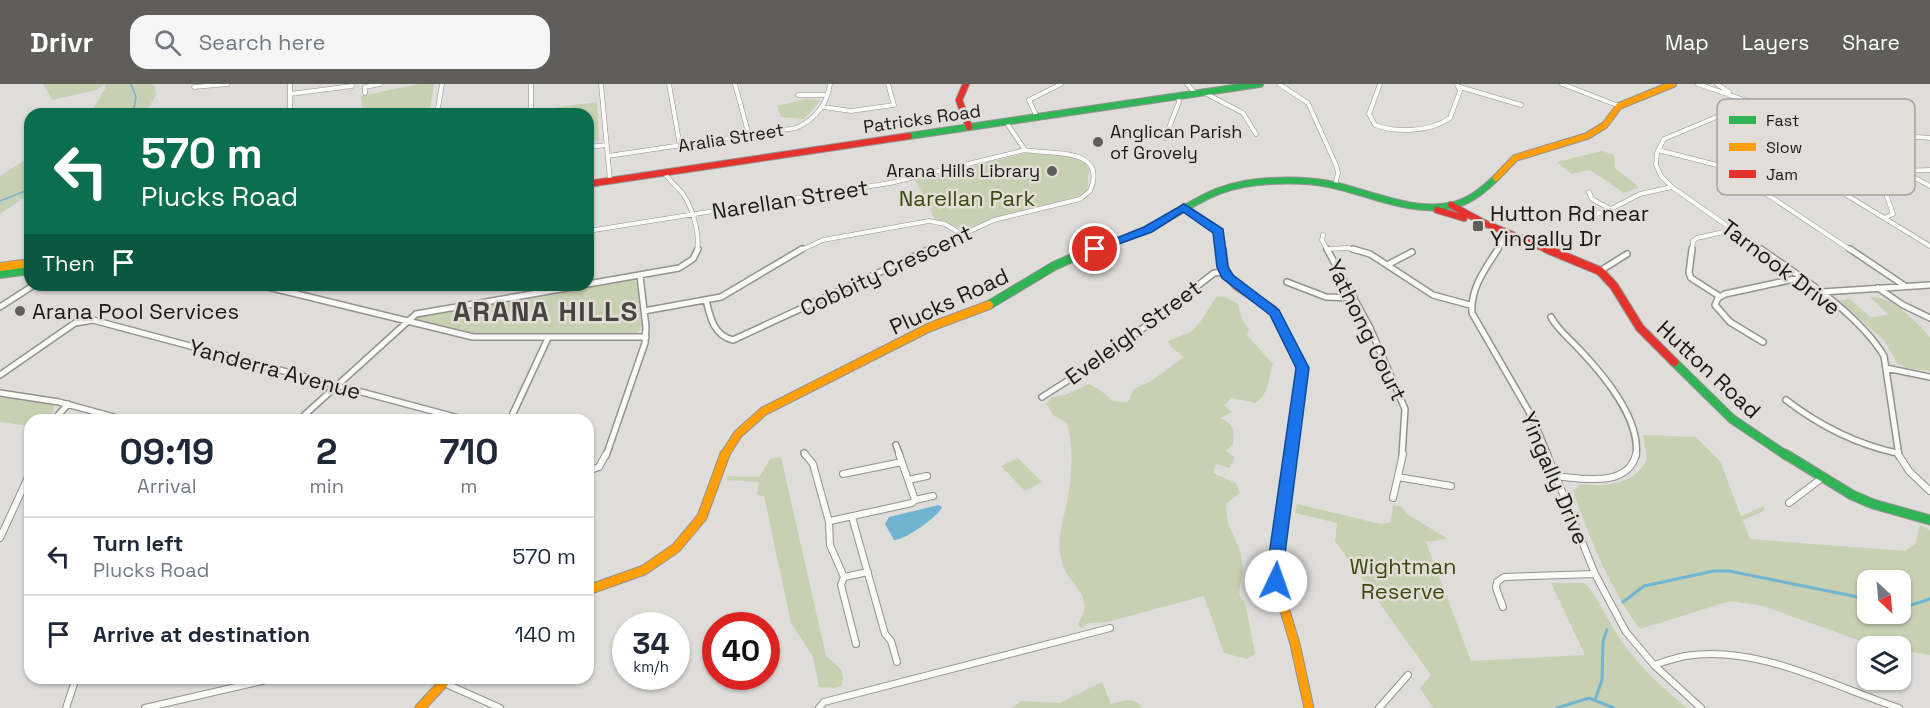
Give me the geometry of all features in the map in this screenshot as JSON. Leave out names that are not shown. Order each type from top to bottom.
[{"type":"street","points":[[194,87],[228,84]]},
{"type":"street","points":[[290,84],[290,108]]},
{"type":"street","points":[[364,93],[364,86],[380,84]]},
{"type":"street","points":[[438,108],[442,84]]},
{"type":"street","points":[[531,84],[531,108]]},
{"type":"street","points":[[601,84],[609,180]]},
{"type":"street","points":[[669,84],[680,146]]},
{"type":"street","points":[[735,84],[749,136]]},
{"type":"street","points":[[830,84],[823,107],[851,111],[894,105],[888,84]]},
{"type":"street","points":[[966,84],[958,92],[957,99],[969,127]]},
{"type":"street","points":[[1037,117],[1029,100],[1061,84]]},
{"type":"street","points":[[1187,84],[1200,93],[1243,113],[1257,134]]},
{"type":"street","name":"Patricks Road","points":[[594,183],[1260,84]]},
{"type":"street","points":[[1279,84],[1308,103],[1336,165],[1338,173],[1335,185]]},
{"type":"street","points":[[1380,84],[1369,114],[1378,127],[1421,129],[1445,122],[1453,113],[1453,102],[1459,86],[1521,105]]},
{"type":"street","points":[[1562,84],[1619,106]]},
{"type":"street","points":[[1448,204],[1465,203],[1489,188],[1504,167],[1515,158],[1597,131],[1605,125],[1619,106],[1673,84]]},
{"type":"street","points":[[1698,84],[1743,99]]},
{"type":"street","points":[[1717,84],[1729,92],[1727,94]]},
{"type":"street","points":[[290,94],[352,86]]},
{"type":"street","points":[[798,95],[827,95]]},
{"type":"street","points":[[1166,138],[1179,102],[1178,96]]},
{"type":"street","name":"Aralia Street","points":[[608,156],[789,130],[804,125],[823,107]]},
{"type":"street","points":[[1717,117],[1669,136],[1664,139],[1658,150],[1717,166]]},
{"type":"street","points":[[1006,122],[1025,150]]},
{"type":"street","points":[[1915,137],[1930,138]]},
{"type":"street","points":[[594,146],[607,145]]},
{"type":"street","name":"Narellan Street","points":[[594,230],[890,183],[1025,150]]},
{"type":"street","name":"Cobbity Crescent","points":[[706,300],[712,324],[728,342],[998,219],[1080,199],[1091,192],[1092,168],[1084,158],[1025,150]]},
{"type":"street","name":"Tarnook Drive","points":[[1658,150],[1654,162],[1656,169],[1672,188],[1822,292],[1876,343],[1884,356],[1897,453]]},
{"type":"street","points":[[1915,171],[1930,170]]},
{"type":"street","points":[[594,284],[677,269],[694,257],[698,246],[692,215],[684,196],[664,172]]},
{"type":"street","points":[[1915,178],[1930,186]]},
{"type":"street","name":"Plucks Road","points":[[594,588],[644,570],[676,548],[702,518],[726,450],[738,434],[764,411],[930,327],[985,308],[1075,256],[1148,229],[1218,189],[1249,183],[1295,180],[1335,185],[1427,207],[1448,204]]},
{"type":"street","points":[[1588,217],[1640,194],[1672,188]]},
{"type":"street","points":[[1588,192],[1592,199],[1610,209]]},
{"type":"street","points":[[1766,195],[1905,286]]},
{"type":"street","points":[[1847,195],[1930,246]]},
{"type":"street","points":[[1884,218],[1893,214],[1885,195]]},
{"type":"street","points":[[1448,204],[1475,196]]},
{"type":"street","name":"Plucks Road","points":[[1402,202],[1448,204]]},
{"type":"street","points":[[1465,203],[1464,211],[1468,218]]},
{"type":"street","name":"Hutton Road","points":[[1448,204],[1468,218],[1508,232],[1600,271],[1614,285],[1640,328],[1732,419],[1822,478],[1863,500],[1930,520]]},
{"type":"street","points":[[1184,207],[1219,231],[1225,272],[1236,285],[1273,310],[1302,368],[1275,569],[1276,581],[1295,644],[1309,708]]},
{"type":"street","points":[[1427,207],[1468,218]]},
{"type":"street","points":[[644,311],[726,295],[804,248],[831,237],[929,221],[945,224],[963,235]]},
{"type":"street","points":[[1732,230],[1697,238],[1693,242],[1689,273],[1691,278],[1719,296],[1799,278]]},
{"type":"street","points":[[1327,249],[1358,250],[1389,264],[1432,294],[1470,305],[1474,291],[1508,232]]},
{"type":"street","name":"Yathong Court","points":[[1323,235],[1322,240],[1370,328],[1405,409],[1406,419],[1393,498]]},
{"type":"street","points":[[1389,264],[1412,252]]},
{"type":"street","points":[[1600,271],[1626,254]]},
{"type":"street","points":[[0,267],[24,264]]},
{"type":"street","points":[[0,274],[24,271]]},
{"type":"street","name":"Eveleigh Street","points":[[1042,397],[1111,352],[1214,273],[1225,272]]},
{"type":"street","points":[[594,468],[602,465],[605,458],[646,337],[640,276]]},
{"type":"street","points":[[1287,282],[1326,297],[1354,298]]},
{"type":"street","points":[[1822,292],[1930,285]]},
{"type":"street","points":[[1878,288],[1914,311],[1930,318]]},
{"type":"street","points":[[0,307],[25,291]]},
{"type":"street","points":[[288,291],[473,337],[646,337]]},
{"type":"street","points":[[306,414],[407,321],[422,312],[550,291]]},
{"type":"street","points":[[1719,296],[1715,305],[1718,310],[1749,336],[1762,342]]},
{"type":"street","name":"Yingally Drive","points":[[1470,305],[1476,321],[1532,417],[1595,574],[1626,632],[1654,665],[1701,708]]},
{"type":"street","points":[[1551,317],[1610,383],[1624,405],[1638,445],[1636,459],[1619,475],[1598,479],[1554,476]]},
{"type":"street","name":"Yanderra Avenue","points":[[0,375],[73,324],[84,320],[96,320],[444,414]]},
{"type":"street","points":[[513,414],[548,338]]},
{"type":"street","points":[[1886,368],[1930,377]]},
{"type":"street","points":[[0,393],[68,404],[104,414]]},
{"type":"street","points":[[1786,400],[1806,416],[1845,438],[1870,448],[1897,453],[1909,471],[1930,490]]},
{"type":"street","points":[[59,414],[68,404]]},
{"type":"street","points":[[896,445],[915,500]]},
{"type":"street","points":[[804,453],[813,464],[826,516],[830,521],[829,540],[835,562],[844,577]]},
{"type":"street","points":[[843,474],[902,462]]},
{"type":"street","points":[[908,480],[927,476]]},
{"type":"street","points":[[1398,477],[1451,486]]},
{"type":"street","points":[[1789,503],[1822,478]]},
{"type":"street","points":[[0,538],[24,486]]},
{"type":"street","points":[[830,521],[912,503],[915,500],[933,496]]},
{"type":"street","points":[[852,517],[885,634],[891,641],[897,662]]},
{"type":"street","points":[[844,577],[868,572]]},
{"type":"street","points":[[1503,608],[1496,588],[1497,582],[1504,577],[1595,574]]},
{"type":"street","points":[[844,577],[841,585],[856,644]]},
{"type":"street","points":[[819,708],[824,702],[1110,628]]},
{"type":"street","points":[[1654,665],[1711,654],[1756,659],[1899,708]]},
{"type":"street","points":[[1378,708],[1408,675]]},
{"type":"street","points":[[66,708],[74,684]]},
{"type":"street","points":[[145,708],[235,684]]},
{"type":"street","points":[[420,708],[442,684]]},
{"type":"street","points":[[454,684],[500,708]]},
{"type":"green space","points":[[43,84],[105,84],[96,90],[52,100]]},
{"type":"green space","points":[[105,84],[152,84],[155,86],[156,95],[148,108],[94,108],[106,87]]},
{"type":"green space","points":[[419,84],[434,84],[430,108],[362,108],[361,96]]},
{"type":"green space","points":[[804,99],[821,100],[804,119],[781,117],[777,106]]},
{"type":"green space","points":[[597,102],[599,140],[594,142],[594,108],[552,108]]},
{"type":"green space","points":[[1602,151],[1614,155],[1615,168],[1639,187],[1624,193],[1590,170],[1571,174],[1557,162]]},
{"type":"green space","name":"Narellan Park","points":[[1026,153],[1069,156],[1085,162],[1089,169],[1087,192],[1077,197],[997,217],[965,230],[935,219],[915,180]]},
{"type":"green space","points":[[24,161],[24,198],[0,214],[0,176]]},
{"type":"green space","points":[[632,279],[637,283],[642,326],[638,332],[628,335],[478,335],[416,320],[417,316],[562,291],[594,291],[594,286]]},
{"type":"green space","points":[[1217,296],[1225,297],[1238,304],[1241,317],[1249,330],[1247,335],[1273,364],[1266,390],[1260,399],[1255,403],[1232,398],[1224,405],[1232,412],[1220,418],[1231,425],[1233,435],[1233,445],[1226,451],[1235,457],[1229,468],[1216,464],[1213,473],[1236,483],[1240,493],[1226,504],[1228,524],[1241,552],[1243,569],[1239,593],[1246,606],[1255,654],[1247,659],[1224,653],[1204,596],[1107,622],[1089,623],[1081,628],[1078,624],[1083,614],[1083,598],[1065,571],[1060,554],[1061,532],[1071,472],[1069,433],[1067,423],[1054,416],[1046,404],[1052,397],[1065,395],[1089,384],[1113,401],[1128,402],[1134,389],[1151,381],[1184,357],[1171,347],[1168,341],[1191,332]]},
{"type":"green space","points":[[1870,297],[1895,305],[1930,337],[1930,371],[1907,368],[1897,363],[1884,340],[1839,300],[1850,299],[1870,317],[1889,315]]},
{"type":"green space","points":[[0,397],[50,403],[54,407],[52,414],[24,414],[24,425],[0,422]]},
{"type":"green space","points":[[1643,435],[1696,437],[1720,461],[1741,516],[1764,506],[1764,511],[1743,520],[1750,539],[1905,551],[1916,543],[1920,525],[1930,530],[1930,655],[1911,652],[1911,636],[1857,636],[1857,640],[1763,606],[1730,601],[1640,629],[1610,581],[1573,492],[1580,484],[1600,485],[1619,482],[1642,468],[1647,459]]},
{"type":"green space","points":[[781,457],[826,656],[840,669],[843,676],[841,686],[833,688],[819,687],[813,657],[791,623],[764,496],[757,495],[759,482],[727,480],[728,476],[759,477],[770,459]]},
{"type":"green space","points":[[1018,458],[1042,482],[1025,491],[1001,466]]},
{"type":"green space","name":"Wightman Reserve","points":[[1297,504],[1381,524],[1391,522],[1393,505],[1402,507],[1407,514],[1448,539],[1426,542],[1471,661],[1585,655],[1551,583],[1584,583],[1593,593],[1631,654],[1687,708],[1433,708],[1420,688],[1431,675],[1335,541],[1337,523],[1295,513]]},
{"type":"green space","points":[[1102,682],[1111,704],[1132,700],[1142,708],[1012,708],[1021,701],[1060,703]]},
{"type":"water","points":[[939,505],[942,507],[928,522],[899,539],[894,540],[885,524],[889,517]]},
{"type":"waterway","points":[[131,84],[136,97],[134,108]]},
{"type":"waterway","points":[[0,201],[24,191]]},
{"type":"waterway","points":[[1623,602],[1644,586],[1714,571],[1729,571],[1857,597]]},
{"type":"waterway","points":[[1911,605],[1930,599]]},
{"type":"waterway","points":[[1595,700],[1602,680],[1603,641],[1607,630]]},
{"type":"waterway","points":[[1557,708],[1589,698],[1614,708]]},
{"type":"traffic: fast","points":[[909,136],[1260,84]]},
{"type":"traffic: fast","points":[[989,305],[1066,260],[1140,232],[1188,204],[1223,188],[1246,183],[1303,181],[1327,184],[1404,204],[1430,207],[1454,205],[1476,196],[1496,178]]},
{"type":"traffic: fast","points":[[0,274],[24,271]]},
{"type":"traffic: fast","points":[[1674,362],[1732,419],[1758,438],[1852,495],[1873,504],[1930,520]]},
{"type":"traffic: slow","points":[[1496,178],[1515,158],[1587,136],[1605,125],[1619,106],[1673,84]]},
{"type":"traffic: slow","points":[[0,267],[24,264]]},
{"type":"traffic: slow","points":[[594,588],[644,570],[676,548],[702,517],[726,450],[738,434],[764,411],[930,327],[989,305]]},
{"type":"traffic: slow","points":[[1302,367],[1275,569],[1276,581],[1295,644],[1309,708]]},
{"type":"traffic: slow","points":[[420,708],[442,684]]},
{"type":"traffic: jam","points":[[966,84],[959,95],[959,105],[969,127]]},
{"type":"traffic: jam","points":[[594,183],[909,136]]},
{"type":"traffic: jam","points":[[1451,205],[1484,223],[1600,271],[1614,286],[1640,328],[1674,362]]},
{"type":"traffic: jam","points":[[1184,207],[1219,231],[1225,272],[1236,285],[1273,310],[1302,367]]},
{"type":"traffic: jam","points":[[1437,210],[1464,218]]},
{"type":"place","name":"Anglican Parish of Grovely","points":[[1098,142]]},
{"type":"place","name":"Arana Hills Library","points":[[1052,171]]},
{"type":"place","name":"Hutton Rd near Yingally Dr","points":[[1478,226]]},
{"type":"place","name":"Arana Pool Services","points":[[20,311]]},
{"type":"district","name":"ARANA HILLS","points":[[546,311]]},
{"type":"route","points":[[1095,249],[1148,229],[1184,207],[1219,231],[1222,267],[1228,278],[1275,313],[1302,368],[1275,569],[1276,581]]}]
